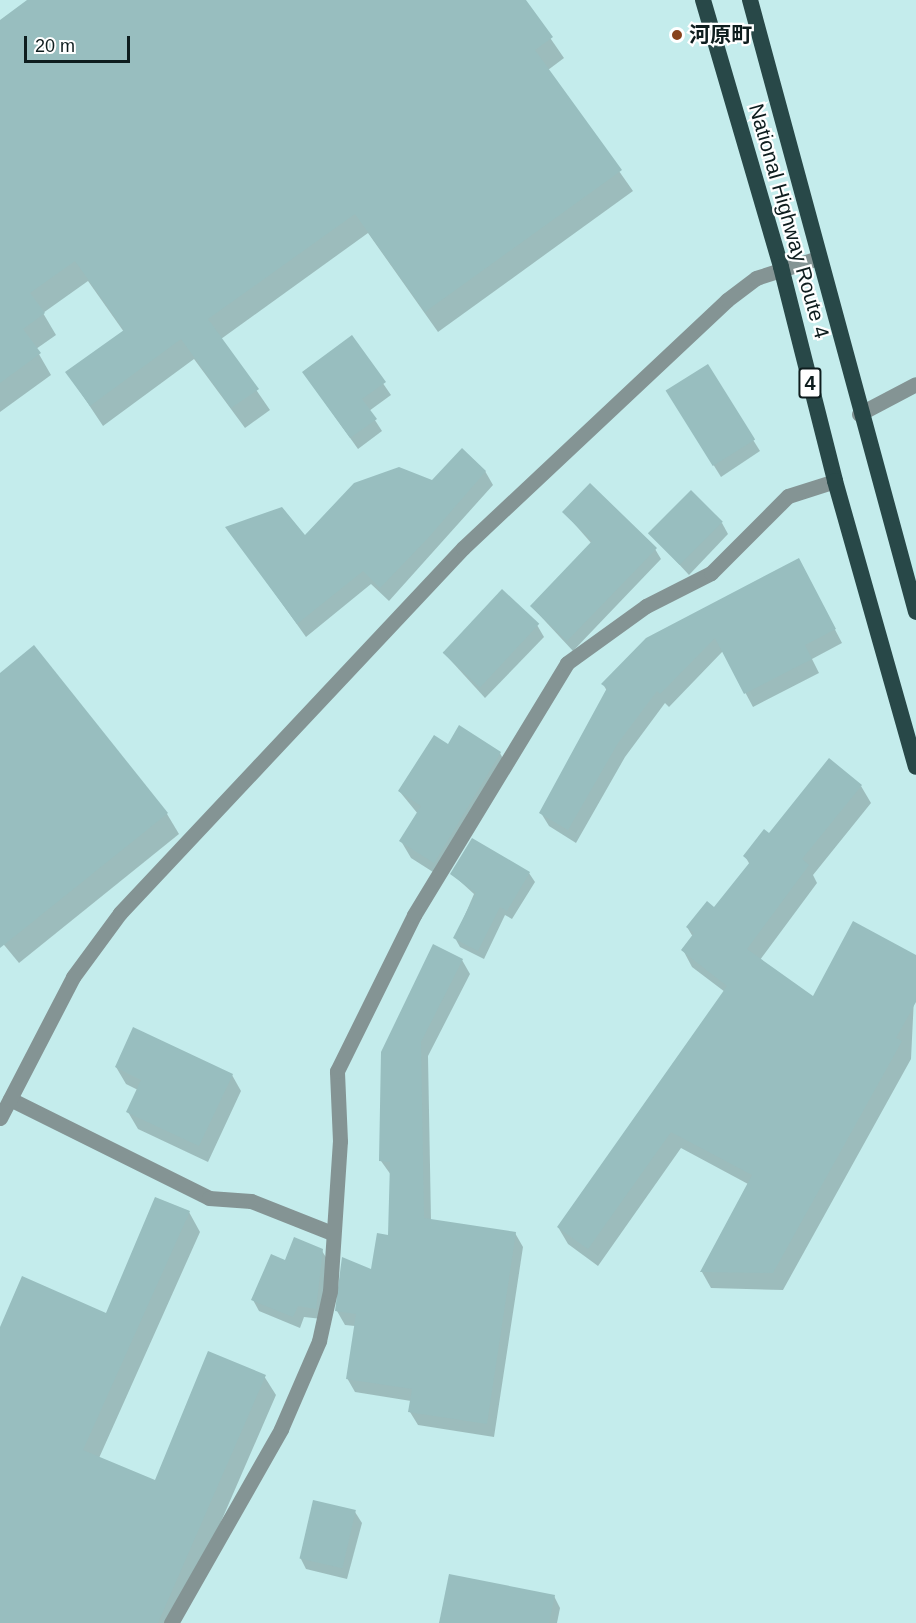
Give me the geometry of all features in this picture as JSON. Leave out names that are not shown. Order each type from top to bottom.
[{"type":"highway","name":"National Highway Route 4","points":[[703,0],[781,267],[835,481],[916,767]]},
{"type":"highway","name":"National Highway Route 4","points":[[750,0],[859,414],[916,612]]},
{"type":"street","points":[[0,1118],[73,977],[120,913],[463,548],[718,307],[781,267],[818,258]]},
{"type":"street","points":[[859,414],[916,384]]},
{"type":"street","points":[[171,1623],[305,1377],[330,1292],[332,1233],[340,1141],[337,1071],[414,915],[556,675],[646,606],[711,573],[788,496],[835,481]]},
{"type":"street","points":[[10,1100],[209,1198],[251,1201],[332,1233]]},
{"type":"building","points":[[27,0],[526,0],[553,37],[535,50],[622,170],[425,312],[355,214],[208,319],[259,389],[231,408],[181,339],[90,406],[65,372],[124,330],[75,261],[30,293],[45,313],[23,329],[41,353],[0,383],[0,20]]},
{"type":"building","points":[[352,335],[386,382],[362,399],[377,419],[350,438],[302,372]]},
{"type":"building","points":[[708,364],[755,439],[713,466],[666,390]]},
{"type":"building","points":[[462,448],[486,471],[428,538],[380,588],[363,571],[297,624],[225,527],[282,507],[305,535],[354,483],[399,467],[432,480]]},
{"type":"building","points":[[590,483],[657,548],[567,641],[530,606],[592,541],[562,512]]},
{"type":"building","points":[[691,490],[723,522],[680,565],[648,533]]},
{"type":"building","points":[[799,558],[836,629],[805,645],[812,659],[744,694],[715,638],[660,694],[657,691],[618,743],[568,830],[539,813],[607,688],[601,684],[646,638]]},
{"type":"building","points":[[502,589],[539,624],[480,687],[443,653]]},
{"type":"building","points":[[34,645],[168,813],[0,948],[0,673]]},
{"type":"building","points":[[459,725],[501,752],[434,863],[399,841],[421,806],[398,791],[434,735],[448,744]]},
{"type":"building","points":[[829,758],[862,785],[802,859],[809,865],[747,949],[813,996],[853,921],[916,955],[916,1002],[896,1038],[902,1041],[773,1273],[700,1272],[752,1175],[671,1132],[588,1249],[557,1227],[727,986],[681,950],[694,933],[686,927],[707,901],[714,907],[750,862],[743,856],[764,829],[769,833]]},
{"type":"building","points":[[472,838],[530,872],[507,911],[500,907],[478,951],[453,938],[476,893],[450,874]]},
{"type":"building","points":[[433,944],[463,959],[421,1042],[424,1218],[516,1232],[487,1424],[408,1412],[412,1389],[346,1379],[356,1314],[335,1311],[342,1257],[371,1269],[377,1233],[388,1235],[390,1162],[379,1161],[381,1052]]},
{"type":"building","points":[[133,1027],[233,1074],[199,1146],[126,1112],[141,1080],[115,1067]]},
{"type":"building","points":[[155,1197],[190,1211],[83,1450],[155,1480],[208,1351],[266,1375],[158,1623],[0,1623],[0,1327],[22,1276],[106,1313]]},
{"type":"building","points":[[294,1237],[323,1249],[316,1309],[298,1306],[293,1317],[251,1300],[271,1254],[285,1260]]},
{"type":"building","points":[[313,1500],[356,1510],[342,1568],[300,1558]]},
{"type":"building","points":[[449,1574],[555,1595],[549,1623],[439,1623]]},
{"type":"place","name":"河原町","points":[[677,35]]}]
